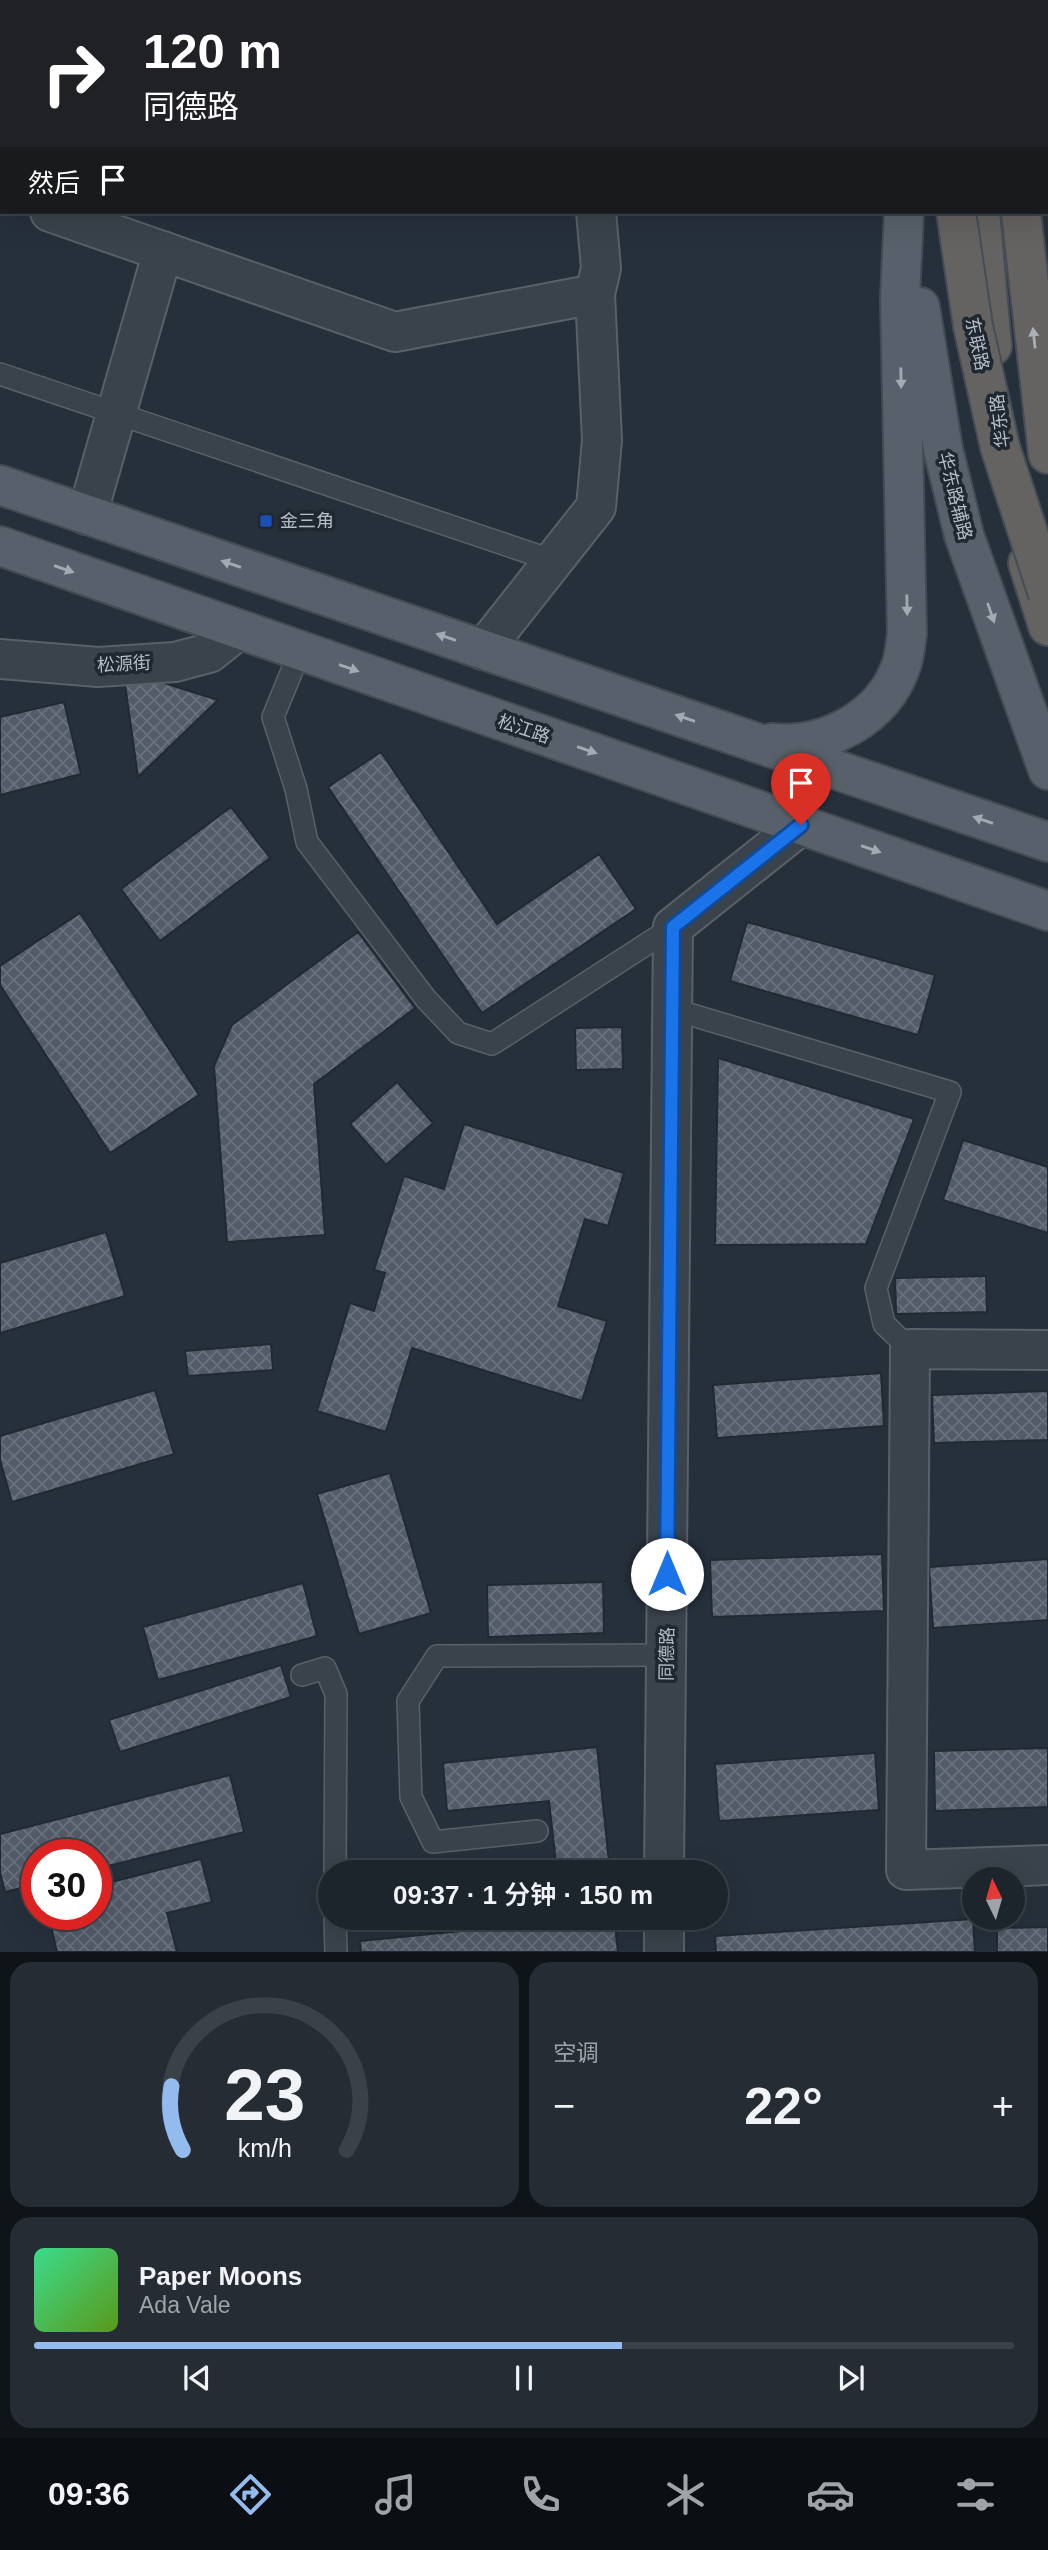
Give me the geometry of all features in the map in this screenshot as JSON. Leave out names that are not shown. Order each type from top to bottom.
[{"type":"highway","name":"东联路","points":[[956,214],[973,326],[1000,447],[1048,594]]},
{"type":"highway","name":"华东路","points":[[980,214],[1001,438],[1017,523],[1048,626]]},
{"type":"highway","points":[[1021,214],[1048,454]]},
{"type":"main road","points":[[749,740],[805,743],[831,736],[854,725],[875,708],[891,688],[902,664],[907,634],[900,298],[904,214]]},
{"type":"main road","name":"华东路辅路","points":[[904,214],[943,449],[964,535],[1048,770]]},
{"type":"main road","points":[[0,485],[1048,842]]},
{"type":"main road","name":"松江路","points":[[0,547],[1048,911]]},
{"type":"street","points":[[56,214],[394,332],[594,294]]},
{"type":"street","points":[[483,650],[596,507],[602,440],[594,294],[601,268],[596,214]]},
{"type":"street","points":[[87,515],[163,251]]},
{"type":"street","name":"松源街","points":[[0,659],[98,667],[175,662],[209,653],[239,630]]},
{"type":"street","points":[[673,927],[801,825]]},
{"type":"street","name":"同德路","points":[[664,1860],[673,927]]},
{"type":"street","points":[[1048,1350],[910,1349],[906,1870],[1048,1866]]},
{"type":"street","points":[[664,1930],[664,1951]]},
{"type":"lane","points":[[0,374],[554,561]]},
{"type":"lane","points":[[300,651],[273,717],[296,789],[307,842],[426,999],[458,1033],[492,1044],[673,927]]},
{"type":"lane","points":[[672,1009],[950,1092],[876,1288],[884,1324],[910,1349]]},
{"type":"lane","points":[[537,1831],[433,1842],[411,1797],[408,1701],[437,1656],[667,1655]]},
{"type":"lane","points":[[302,1675],[325,1668],[336,1693],[335,1860]]},
{"type":"lane","points":[[336,1930],[337,1951]]},
{"type":"building","points":[[123,670],[218,700],[138,777]]},
{"type":"building","points":[[64,702],[81,774],[0,795],[0,717]]},
{"type":"building","points":[[381,752],[497,924],[599,854],[636,909],[482,1013],[328,787]]},
{"type":"building","points":[[231,807],[270,858],[160,941],[121,889]]},
{"type":"building","points":[[80,913],[199,1095],[110,1153],[0,985],[0,966]]},
{"type":"building","points":[[747,922],[935,975],[918,1035],[730,981]]},
{"type":"building","points":[[358,932],[415,1008],[314,1084],[325,1235],[227,1242],[214,1066],[232,1025]]},
{"type":"building","points":[[622,1027],[623,1069],[576,1070],[575,1028]]},
{"type":"building","points":[[718,1058],[914,1119],[866,1244],[715,1245]]},
{"type":"building","points":[[397,1082],[433,1123],[386,1165],[350,1124]]},
{"type":"building","points":[[464,1124],[624,1173],[608,1226],[585,1219],[558,1306],[607,1321],[582,1401],[412,1348],[386,1432],[317,1411],[350,1303],[374,1311],[385,1273],[374,1270],[404,1176],[444,1189]]},
{"type":"building","points":[[963,1140],[1048,1167],[1048,1233],[943,1200]]},
{"type":"building","points":[[106,1232],[125,1296],[0,1333],[0,1263]]},
{"type":"building","points":[[986,1276],[987,1312],[896,1314],[895,1278]]},
{"type":"building","points":[[271,1344],[273,1370],[188,1376],[185,1351]]},
{"type":"building","points":[[881,1373],[884,1426],[717,1438],[713,1385]]},
{"type":"building","points":[[155,1390],[174,1454],[12,1502],[0,1460],[0,1436]]},
{"type":"building","points":[[1048,1391],[1048,1440],[934,1443],[932,1395]]},
{"type":"building","points":[[390,1473],[431,1613],[359,1634],[317,1494]]},
{"type":"building","points":[[882,1554],[884,1611],[712,1617],[710,1560]]},
{"type":"building","points":[[1048,1559],[1048,1620],[933,1628],[929,1567]]},
{"type":"building","points":[[603,1582],[604,1633],[488,1637],[487,1585]]},
{"type":"building","points":[[303,1583],[317,1636],[158,1680],[143,1627]]},
{"type":"building","points":[[281,1665],[291,1697],[120,1752],[109,1720]]},
{"type":"building","points":[[597,1747],[609,1860],[556,1860],[549,1801],[447,1811],[443,1763]]},
{"type":"building","points":[[1048,1748],[1048,1807],[935,1811],[934,1751]]},
{"type":"building","points":[[875,1753],[879,1810],[719,1821],[715,1764]]},
{"type":"building","points":[[230,1775],[244,1832],[112,1865],[112,1839],[21,1839],[21,1888],[5,1892],[0,1872],[0,1834]]},
{"type":"building","points":[[201,1859],[212,1902],[167,1913],[177,1952],[57,1952],[52,1930],[112,1930],[112,1882]]},
{"type":"building","points":[[962,1920],[962,1930],[974,1930],[975,1952],[716,1952],[715,1936]]},
{"type":"building","points":[[1026,1927],[1048,1927],[1048,1952],[997,1952],[997,1930],[1026,1930]]},
{"type":"building","points":[[471,1930],[615,1930],[618,1952],[361,1952],[360,1941]]},
{"type":"place","name":"金三角","points":[[266,521]]},
{"type":"route","points":[[667,1574],[673,927],[801,825]]}]
